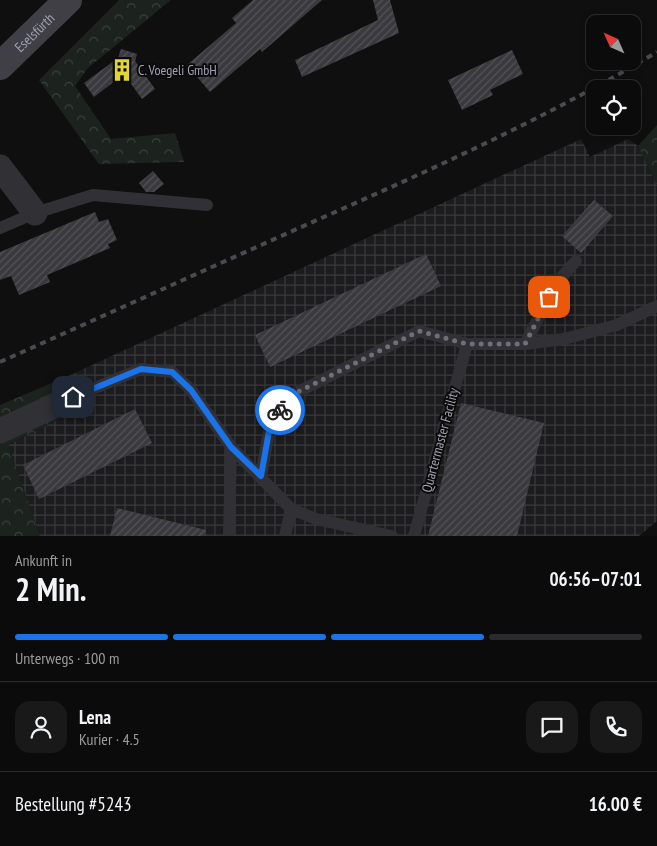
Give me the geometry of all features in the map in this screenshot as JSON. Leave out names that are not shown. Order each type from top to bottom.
[{"type":"main road","name":"Eselsfürth","points":[[0,66],[68,0]]},
{"type":"street","points":[[0,167],[35,213]]},
{"type":"street","points":[[0,431],[73,397]]},
{"type":"lane","points":[[0,228],[35,213],[93,195],[206,205]]},
{"type":"lane","points":[[525,344],[557,282],[576,261]]},
{"type":"lane","points":[[261,476],[271,420],[296,393],[419,331],[467,344],[525,344],[564,339],[617,324],[657,306]]},
{"type":"lane","name":"Quartermaster Facility","points":[[414,536],[467,344]]},
{"type":"lane","points":[[73,397],[141,369],[172,372],[191,390],[231,447],[291,509],[316,519],[392,536]]},
{"type":"lane","points":[[229,536],[231,447]]},
{"type":"lane","points":[[285,536],[291,509]]},
{"type":"shaded area","points":[[581,139],[590,157],[628,139],[638,146],[657,185],[657,521],[639,536],[40,536],[8,445],[79,409],[64,378]]},
{"type":"green space","points":[[119,0],[171,0],[88,68],[75,86],[111,139],[175,133],[184,162],[99,164],[39,80]]},
{"type":"green space","points":[[657,125],[657,185],[638,146]]},
{"type":"green space","points":[[64,378],[79,409],[8,445],[40,536],[0,536],[0,405]]},
{"type":"building","points":[[253,0],[322,0],[262,52],[260,49],[210,92],[187,65],[236,23],[232,18]]},
{"type":"building","points":[[373,0],[390,0],[399,33],[302,77],[295,60],[378,20]]},
{"type":"building","name":"C. Voegeli GmbH","points":[[121,49],[137,54],[135,61],[155,89],[142,99],[124,74],[94,97],[84,83],[118,58]]},
{"type":"building","points":[[512,50],[523,74],[490,90],[493,95],[462,110],[448,80]]},
{"type":"building","points":[[153,171],[164,184],[154,192],[146,192],[139,183]]},
{"type":"building","points":[[594,200],[613,216],[581,253],[562,236]]},
{"type":"building","points":[[95,212],[99,222],[108,219],[117,240],[108,244],[110,248],[47,275],[50,282],[19,295],[11,276],[0,280],[0,252]]},
{"type":"building","points":[[426,254],[441,286],[270,367],[255,335]]},
{"type":"building","points":[[461,403],[544,423],[517,536],[428,536]]},
{"type":"building","points":[[135,409],[152,443],[39,499],[23,465]]},
{"type":"building","points":[[117,508],[206,530],[206,536],[110,536]]},
{"type":"railway","points":[[0,362],[485,144],[572,100],[657,52]]},
{"type":"way so far","points":[[280,410],[296,393],[419,331],[467,344],[525,344],[549,297]]},
{"type":"place","name":"C. Voegeli GmbH","points":[[122,70]]},
{"type":"route","points":[[73,397],[141,369],[172,372],[191,390],[231,447],[261,476],[271,420],[280,410]]}]
